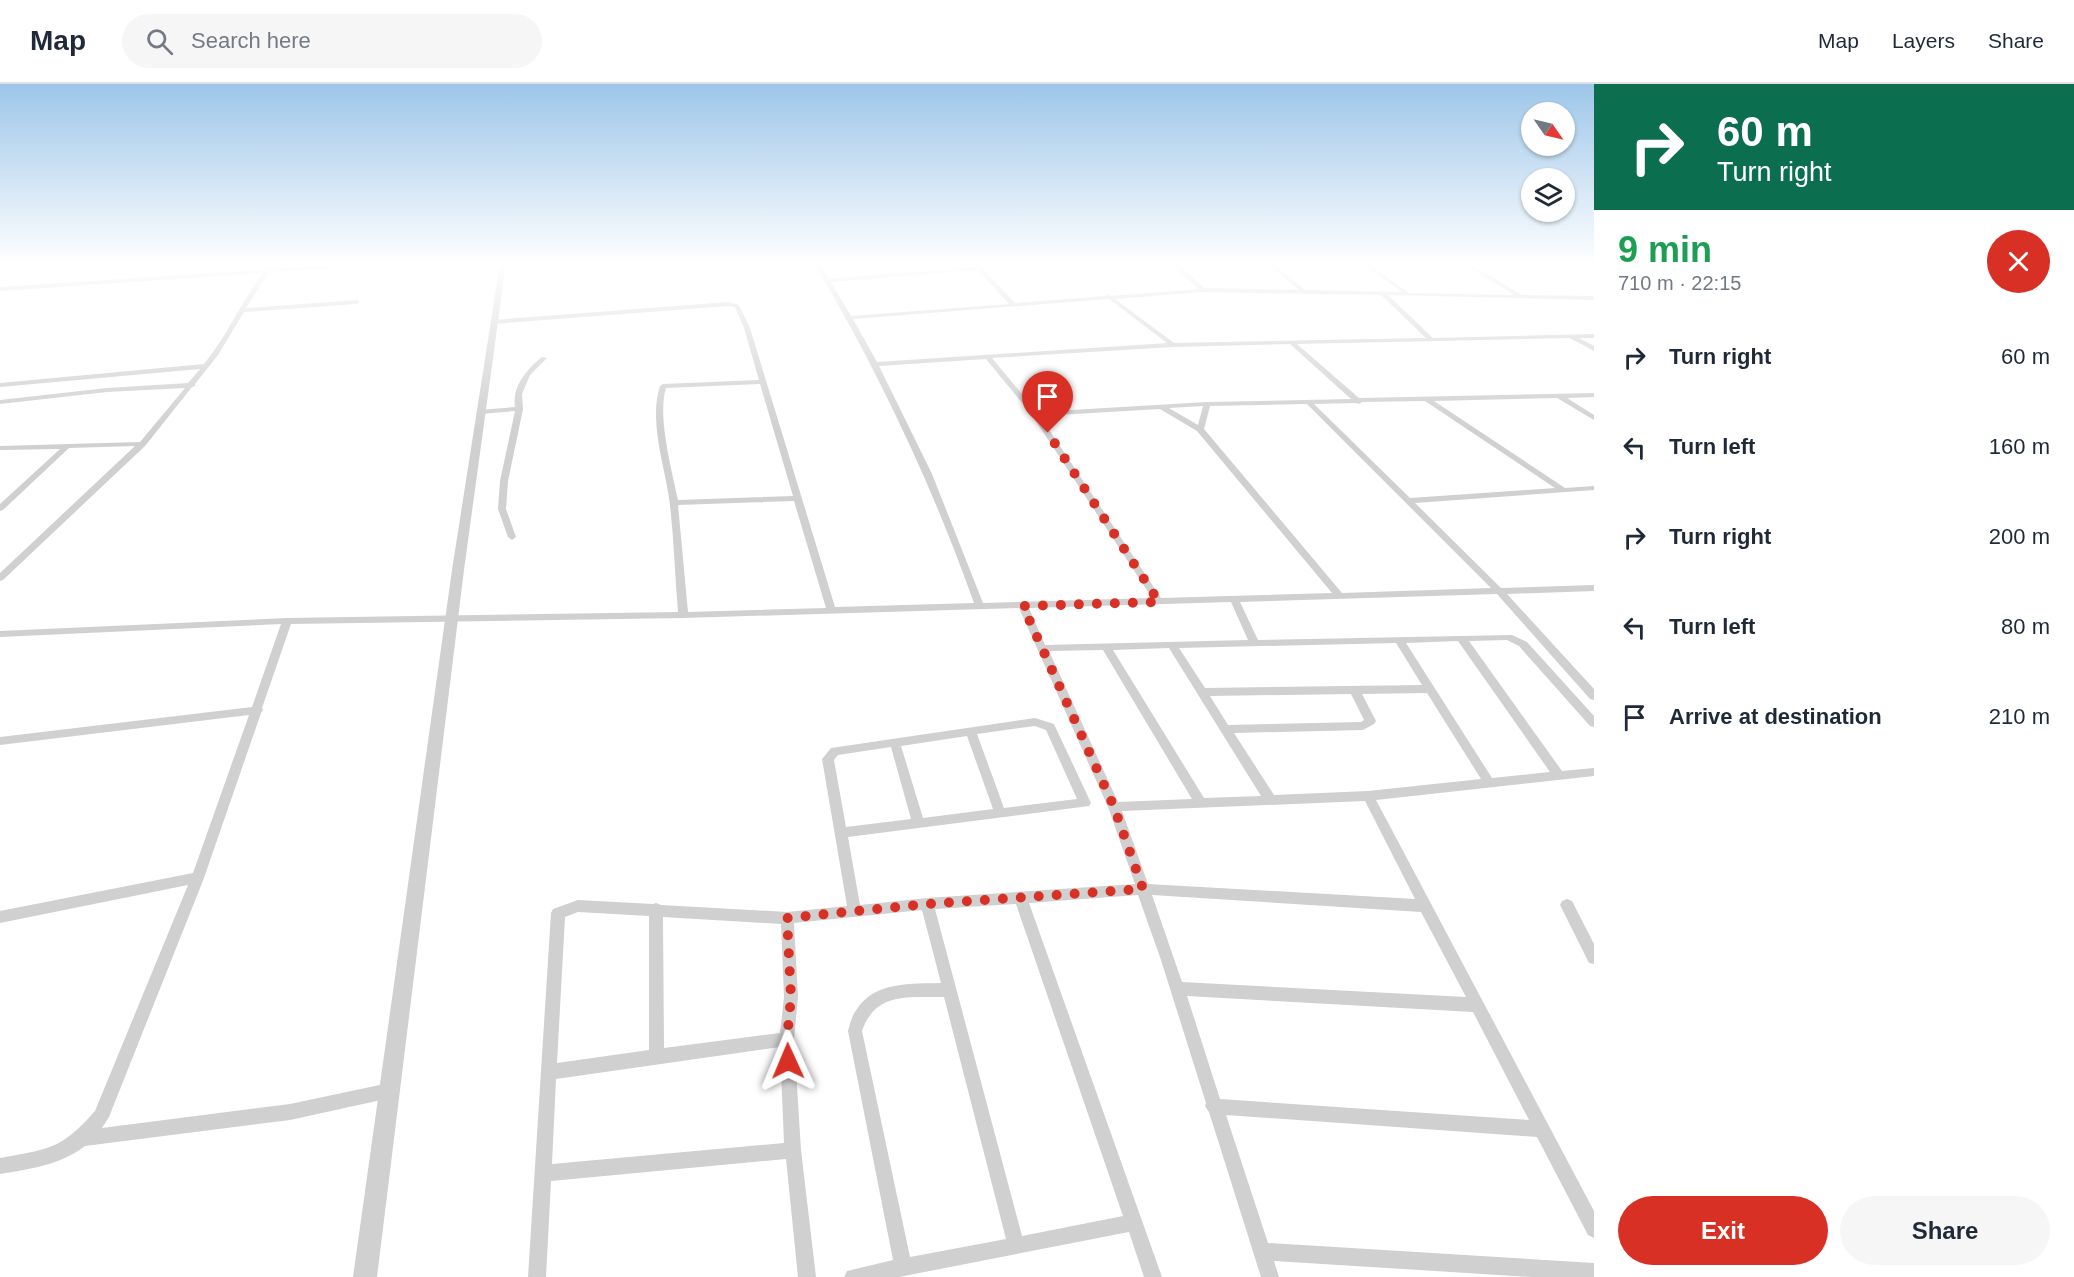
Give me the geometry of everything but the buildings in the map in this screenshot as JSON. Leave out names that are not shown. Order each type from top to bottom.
[{"type":"street","points":[[0,578],[142,444],[193,385],[236,319]]},
{"type":"street","points":[[365,1277],[494,319]]},
{"type":"street","points":[[493,322],[538,319]]},
{"type":"street","points":[[744,319],[831,610]]},
{"type":"street","points":[[848,319],[923,461],[960,549],[980,607]]},
{"type":"street","points":[[1138,319],[1173,345]]},
{"type":"street","points":[[1410,319],[1432,340]]},
{"type":"street","points":[[1572,336],[1594,349]]},
{"type":"street","points":[[873,364],[1173,345],[1594,336]]},
{"type":"street","points":[[1292,343],[1359,402]]},
{"type":"street","points":[[987,356],[1035,414],[1159,602]]},
{"type":"street","points":[[512,537],[502,509],[504,481],[519,410],[517,402],[521,383],[544,358]]},
{"type":"street","points":[[0,385],[207,366]]},
{"type":"street","points":[[683,615],[674,502],[659,391],[663,386],[762,382]]},
{"type":"street","points":[[0,402],[107,390],[193,385]]},
{"type":"street","points":[[1035,414],[1207,404],[1594,395]]},
{"type":"street","points":[[1559,396],[1594,418]]},
{"type":"street","points":[[1427,399],[1563,490]]},
{"type":"street","points":[[1309,403],[1499,591],[1594,696]]},
{"type":"street","points":[[1200,429],[1207,404]]},
{"type":"street","points":[[1162,408],[1200,429],[1340,596]]},
{"type":"street","points":[[480,412],[519,410]]},
{"type":"street","points":[[0,448],[142,444]]},
{"type":"street","points":[[0,508],[66,447]]},
{"type":"street","points":[[1408,501],[1594,488]]},
{"type":"street","points":[[674,502],[797,498]]},
{"type":"street","points":[[0,634],[287,621],[683,615],[1593,589]]},
{"type":"street","points":[[1235,600],[1255,644]]},
{"type":"street","points":[[1023,606],[1114,807],[1177,988],[1213,1106],[1270,1277]]},
{"type":"street","points":[[0,1166],[59,1155],[84,1138],[102,1117],[198,878],[287,621]]},
{"type":"street","points":[[1461,638],[1559,776]]},
{"type":"street","points":[[1041,648],[1508,638],[1524,644],[1594,723]]},
{"type":"street","points":[[1399,640],[1489,783]]},
{"type":"street","points":[[1172,645],[1271,801]]},
{"type":"street","points":[[1107,646],[1200,802]]},
{"type":"street","points":[[1202,692],[1429,689]]},
{"type":"street","points":[[1224,729],[1363,726],[1370,722],[1355,690]]},
{"type":"street","points":[[0,741],[258,710]]},
{"type":"street","points":[[842,833],[1084,803],[1050,727],[1035,722],[835,751],[828,759],[854,910]]},
{"type":"street","points":[[971,732],[1000,813]]},
{"type":"street","points":[[895,743],[918,823]]},
{"type":"street","points":[[1114,807],[1368,796],[1594,772]]},
{"type":"street","points":[[1368,796],[1594,1229]]},
{"type":"street","points":[[0,917],[198,878]]},
{"type":"street","points":[[537,1277],[558,913],[578,906],[787,918],[927,904],[1143,889],[1426,906]]},
{"type":"street","points":[[1020,897],[1153,1277]]},
{"type":"street","points":[[927,904],[1016,1245]]},
{"type":"street","points":[[1567,905],[1594,958]]},
{"type":"street","points":[[656,909],[657,1058]]},
{"type":"street","points":[[787,918],[791,997],[787,1039],[794,1150],[807,1277]]},
{"type":"street","points":[[1177,988],[1477,1005]]},
{"type":"street","points":[[903,1267],[855,1031],[858,1016],[864,1006],[876,997],[887,994],[949,990]]},
{"type":"street","points":[[549,1072],[787,1039]]},
{"type":"street","points":[[84,1138],[290,1112],[389,1091]]},
{"type":"street","points":[[1213,1106],[1543,1129]]},
{"type":"street","points":[[543,1173],[794,1150]]},
{"type":"street","points":[[853,1277],[1133,1223]]},
{"type":"street","points":[[1261,1251],[1594,1272]]},
{"type":"route","points":[[788,1061],[787,1039],[791,997],[787,918],[927,904],[1143,889],[1114,807],[1023,606],[1159,602],[1048,433]]}]
